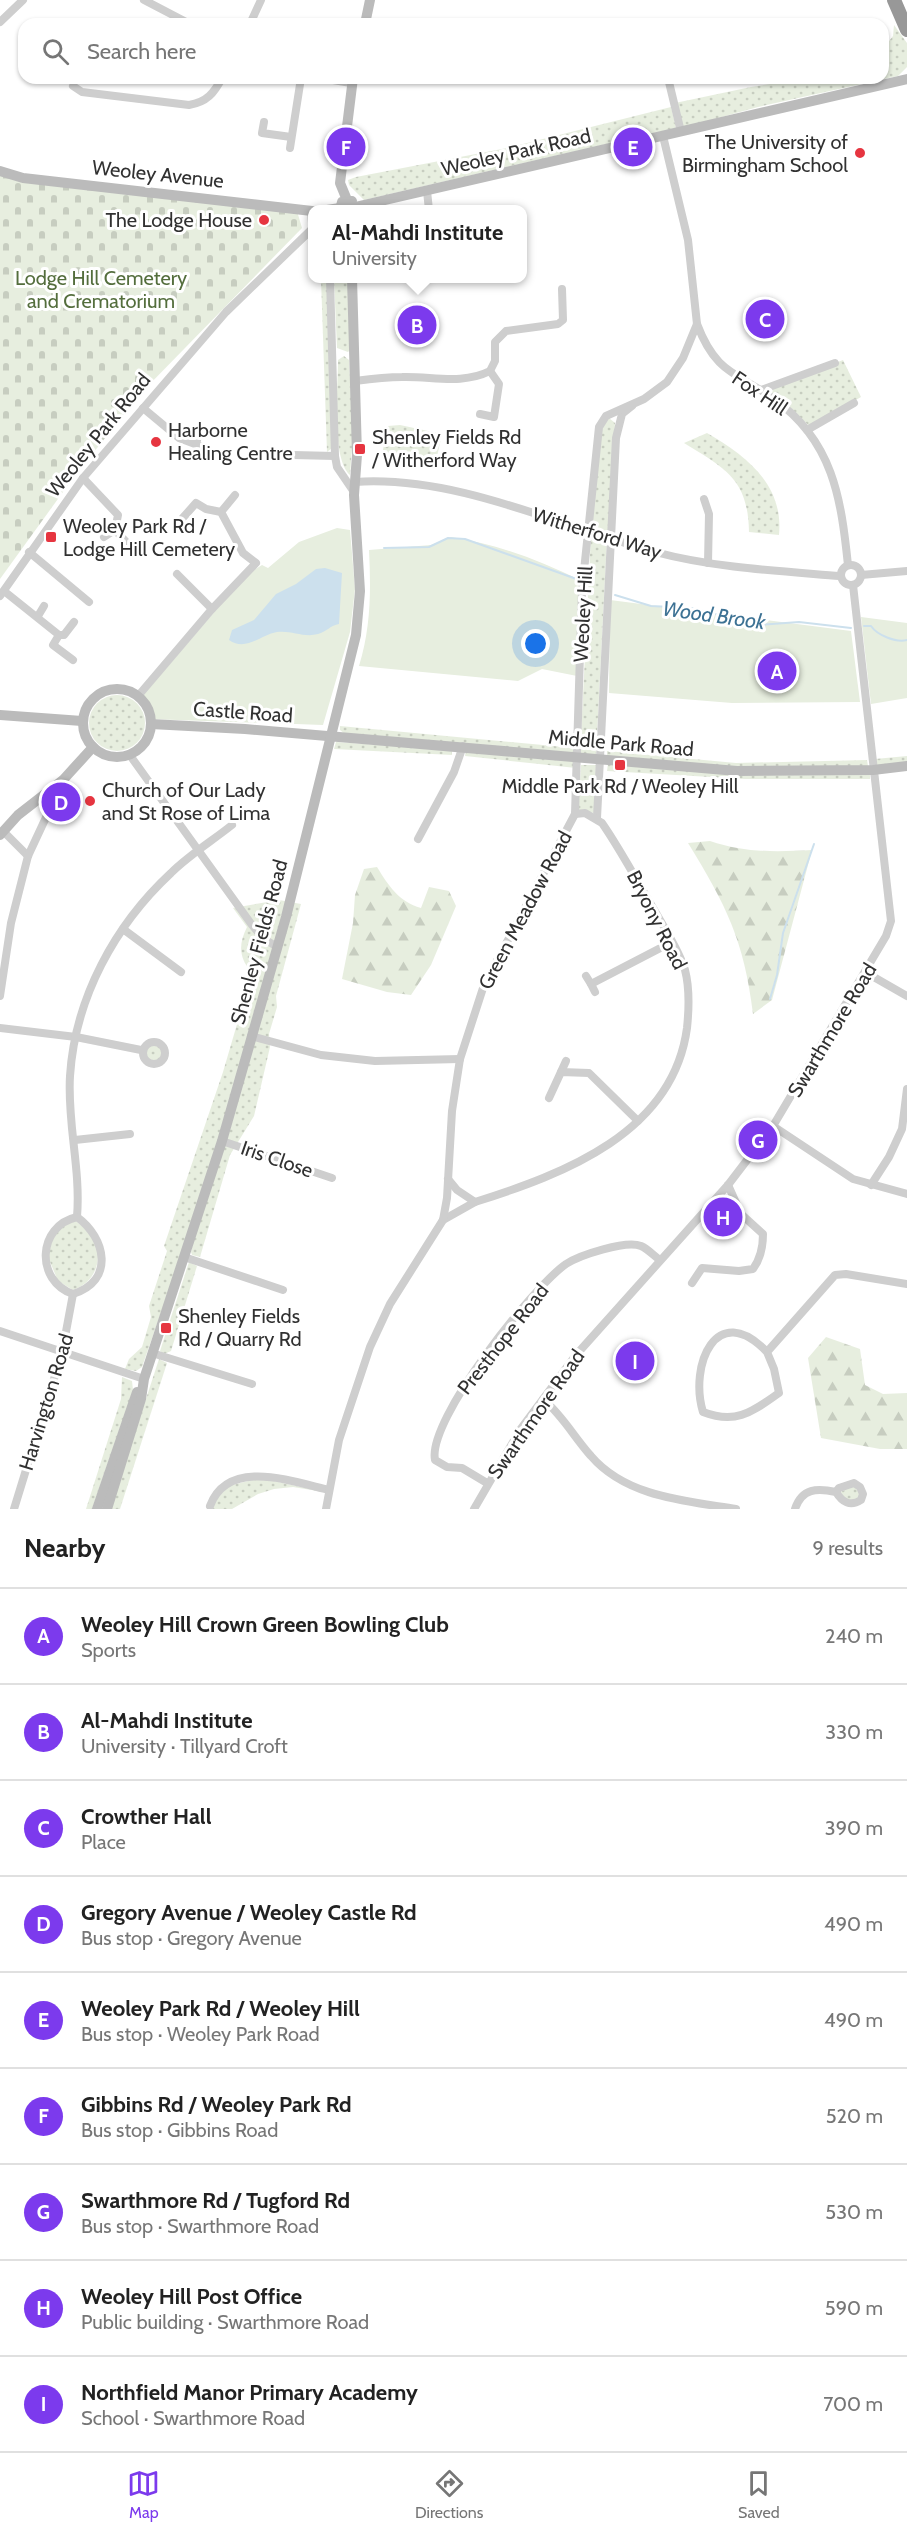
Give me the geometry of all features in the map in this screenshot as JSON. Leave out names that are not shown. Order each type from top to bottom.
[{"type":"highway","points":[[894,0],[907,30]]},
{"type":"street","points":[[0,22],[23,0]]},
{"type":"street","points":[[144,0],[178,18]]},
{"type":"street","points":[[253,18],[261,0]]},
{"type":"street","points":[[366,18],[370,0]]},
{"type":"street","name":"Weoley Park Road","points":[[894,82],[907,72]]},
{"type":"street","name":"Weoley Park Road","points":[[889,83],[907,79]]},
{"type":"street","points":[[73,86],[82,92],[189,105],[202,103],[218,84]]},
{"type":"street","points":[[290,148],[300,84]]},
{"type":"street","points":[[346,205],[340,183],[352,84]]},
{"type":"street","points":[[669,84],[681,132]]},
{"type":"street","name":"Weoley Park Road","points":[[357,205],[427,191],[885,84]]},
{"type":"street","points":[[264,122],[262,133],[291,137]]},
{"type":"street","points":[[663,136],[688,240],[697,324]]},
{"type":"street","name":"Weoley Avenue","points":[[0,171],[23,178],[167,192],[308,214]]},
{"type":"street","points":[[427,191],[428,205]]},
{"type":"street","name":"Weoley Park Road","points":[[2,594],[29,552],[83,478],[142,408],[226,312],[308,233]]},
{"type":"street","points":[[330,283],[335,456],[337,467],[355,487]]},
{"type":"street","name":"Shenley Fields Road","points":[[107,1509],[141,1399],[152,1353],[222,1141],[277,947],[332,738],[357,624],[360,591],[355,506],[357,455],[352,283]]},
{"type":"street","points":[[355,381],[402,376],[467,379],[490,371],[495,362],[495,342],[506,331],[558,324],[563,320],[562,289]]},
{"type":"street","name":"Fox Hill","points":[[697,324],[707,345],[722,366],[788,410],[819,445],[834,479],[842,513],[849,565]]},
{"type":"street","name":"Weoley Hill","points":[[598,760],[618,425],[622,414],[658,390],[674,374],[697,324]]},
{"type":"street","points":[[761,390],[835,363]]},
{"type":"street","points":[[480,414],[494,417],[499,384],[490,371]]},
{"type":"street","name":"Weoley Hill","points":[[576,814],[582,590],[590,533],[596,436],[606,416],[617,409],[638,402]]},
{"type":"street","points":[[807,430],[854,403]]},
{"type":"street","points":[[142,408],[171,434],[200,445],[199,432]]},
{"type":"street","points":[[293,454],[335,456]]},
{"type":"street","points":[[83,478],[118,515],[115,530],[104,537]]},
{"type":"street","name":"Witherford Way","points":[[355,487],[443,488],[474,495],[657,552],[708,563],[840,576]]},
{"type":"street","points":[[221,512],[235,495]]},
{"type":"street","points":[[704,499],[709,513],[708,563]]},
{"type":"street","points":[[180,521],[196,503],[206,509],[221,512]]},
{"type":"street","points":[[138,696],[212,609],[256,563],[243,553],[221,512]]},
{"type":"street","points":[[115,530],[130,546]]},
{"type":"street","points":[[29,552],[89,602]]},
{"type":"street","points":[[849,565],[856,567],[861,575],[859,581],[853,585],[844,583],[840,576],[849,565]]},
{"type":"street","points":[[861,575],[907,571]]},
{"type":"street","points":[[177,574],[212,609]]},
{"type":"street","points":[[853,585],[873,770]]},
{"type":"street","points":[[2,594],[38,616],[59,634],[64,635],[74,622]]},
{"type":"street","points":[[38,616],[44,606]]},
{"type":"street","points":[[59,634],[53,645],[73,660]]},
{"type":"street","points":[[119,689],[138,696],[148,710],[151,723],[146,740],[129,754],[114,757],[93,747],[85,737],[82,721],[89,702],[106,690],[119,689]]},
{"type":"street","points":[[0,715],[82,721]]},
{"type":"street","name":"Castle Road","points":[[151,723],[332,738]]},
{"type":"street","name":"Middle Park Road","points":[[332,738],[463,746],[737,771],[873,770],[907,766]]},
{"type":"street","points":[[418,839],[454,772],[463,746]]},
{"type":"street","points":[[28,856],[1,829],[63,780],[93,747]]},
{"type":"street","points":[[129,754],[252,926],[263,938],[277,947]]},
{"type":"street","points":[[576,814],[585,813],[597,818],[598,760]]},
{"type":"street","name":"Swarthmore Road","points":[[474,1509],[487,1483],[543,1399],[576,1355],[728,1185],[773,1126],[880,948],[891,921],[873,770]]},
{"type":"street","points":[[0,996],[11,923],[28,856],[63,780]]},
{"type":"street","name":"Green Meadow Road","points":[[326,1509],[339,1440],[370,1347],[390,1304],[443,1220],[452,1111],[460,1059],[488,977],[576,814]]},
{"type":"street","name":"Bryony Road","points":[[475,1202],[510,1191],[581,1161],[605,1147],[638,1121],[665,1092],[677,1068],[685,1041],[688,990],[684,968],[672,942],[612,837],[597,818]]},
{"type":"street","points":[[77,1217],[80,1188],[70,1076],[82,1010],[97,974],[123,929],[142,903],[164,880],[232,825]]},
{"type":"street","points":[[123,929],[181,972]]},
{"type":"street","points":[[591,984],[672,942]]},
{"type":"street","points":[[865,972],[907,996]]},
{"type":"street","points":[[586,976],[595,992]]},
{"type":"street","points":[[0,1028],[76,1037],[141,1050]]},
{"type":"street","points":[[251,1036],[321,1055],[375,1061],[460,1059]]},
{"type":"street","points":[[549,1098],[566,1060]]},
{"type":"street","points":[[561,1072],[589,1073],[638,1121]]},
{"type":"street","points":[[871,1185],[890,1157],[902,1129],[907,1089]]},
{"type":"street","points":[[773,1126],[853,1179],[907,1194]]},
{"type":"street","points":[[75,1140],[130,1134]]},
{"type":"street","name":"Iris Close","points":[[222,1141],[332,1178]]},
{"type":"street","points":[[448,1179],[457,1190],[475,1202]]},
{"type":"street","points":[[692,1283],[702,1268],[753,1269],[758,1261],[763,1247],[763,1233],[741,1214],[728,1185]]},
{"type":"street","name":"Green Meadow Road","points":[[443,1220],[475,1202]]},
{"type":"street","points":[[77,1217],[96,1234],[102,1247],[102,1260],[92,1284],[74,1294],[56,1284],[45,1257],[47,1241],[53,1229],[64,1220],[77,1217]]},
{"type":"street","name":"Presthope Road","points":[[487,1483],[462,1468],[447,1467],[435,1460],[434,1455],[437,1441],[453,1404],[511,1322],[567,1263],[622,1245],[643,1247],[660,1260]]},
{"type":"street","points":[[184,1257],[283,1290]]},
{"type":"street","points":[[767,1352],[836,1275],[846,1274],[907,1284]]},
{"type":"street","name":"Harvington Road","points":[[14,1509],[62,1353],[74,1294]]},
{"type":"street","points":[[729,1330],[742,1332],[767,1352],[771,1358],[779,1393],[750,1414],[723,1416],[703,1413],[698,1385],[704,1355],[721,1335],[729,1330]]},
{"type":"street","points":[[0,1331],[144,1379]]},
{"type":"street","points":[[152,1353],[252,1384]]},
{"type":"street","name":"Shenley Fields Road","points":[[97,1509],[133,1399],[144,1379]]},
{"type":"street","points":[[543,1399],[555,1409],[591,1456],[622,1481],[686,1502],[736,1509]]},
{"type":"street","points":[[210,1506],[222,1485],[236,1478],[260,1476],[329,1490]]},
{"type":"street","points":[[795,1509],[802,1496],[808,1491],[836,1492]]},
{"type":"green space","points":[[894,25],[907,43],[907,67],[898,76],[889,78],[889,41],[893,36]]},
{"type":"green space","points":[[771,84],[862,84],[758,107],[682,128],[675,103]]},
{"type":"green space","points":[[671,107],[676,128],[364,200],[349,185],[348,180],[356,177],[507,148]]},
{"type":"green space","name":"Lodge Hill Cemetery and Crematorium","points":[[0,173],[297,211],[302,228],[144,390],[76,474],[0,579]]},
{"type":"green space","points":[[321,283],[327,283],[332,448],[327,452]]},
{"type":"green space","points":[[334,283],[349,283],[350,350],[348,352],[337,348]]},
{"type":"green space","points":[[344,356],[349,360],[353,434],[350,475],[340,453],[337,421],[338,360]]},
{"type":"green space","points":[[843,360],[861,397],[810,427],[785,402],[767,390]]},
{"type":"green space","points":[[609,418],[615,423],[609,535],[591,531],[596,438]]},
{"type":"green space","points":[[400,425],[442,434],[436,461],[382,454],[388,426]]},
{"type":"green space","points":[[707,433],[748,461],[759,473],[775,501],[779,517],[779,535],[749,532],[744,499],[732,477],[712,460],[684,443]]},
{"type":"green space","points":[[337,528],[350,530],[355,589],[350,632],[323,725],[149,719],[142,698],[144,694],[246,575],[262,565],[268,568],[299,542]]},
{"type":"green space","points":[[591,535],[607,539],[596,755],[580,755]]},
{"type":"green space","points":[[451,537],[517,554],[580,580],[577,676],[542,669],[518,681],[359,666],[366,637],[369,608],[369,550],[431,545]]},
{"type":"green space","points":[[610,600],[851,631],[860,702],[732,703],[609,693]]},
{"type":"green space","points":[[861,617],[907,623],[907,698],[871,704]]},
{"type":"green space","points":[[112,695],[122,695],[137,703],[143,712],[145,723],[143,734],[137,743],[122,751],[112,751],[101,746],[94,739],[89,728],[89,718],[94,707],[101,700]]},
{"type":"green space","points":[[340,726],[575,748],[576,755],[345,734],[340,730]]},
{"type":"green space","points":[[336,742],[452,750],[452,755],[334,749]]},
{"type":"green space","points":[[607,751],[736,763],[867,760],[868,766],[740,768],[607,759]]},
{"type":"green space","points":[[466,752],[576,761],[576,768],[465,756]]},
{"type":"green space","points":[[907,756],[907,763],[876,767],[875,759]]},
{"type":"green space","points":[[608,764],[870,771],[870,779],[745,779],[607,771]]},
{"type":"green space","points":[[581,765],[596,765],[594,813],[578,810]]},
{"type":"green space","points":[[710,841],[748,850],[812,850],[772,1000],[753,1014],[744,965],[731,924],[713,885],[688,843]]},
{"type":"green space","points":[[377,867],[385,880],[406,902],[421,908],[429,887],[449,891],[456,906],[431,965],[411,995],[387,992],[342,979],[353,923],[355,895],[364,869]]},
{"type":"green space","points":[[279,900],[301,904],[276,996],[277,1007],[269,1034],[270,1047],[254,1116],[230,1155],[200,1257],[192,1255],[191,1252],[205,1186],[142,1367],[136,1371],[125,1369],[129,1359],[142,1347],[151,1317],[149,1306],[167,1251],[164,1246],[223,1072],[252,973],[244,962],[241,951],[247,927],[233,908]]},
{"type":"green space","points":[[151,1044],[159,1044],[164,1049],[162,1060],[151,1062],[146,1057],[146,1049]]},
{"type":"green space","points":[[76,1221],[93,1236],[97,1246],[98,1262],[87,1282],[73,1290],[58,1281],[48,1257],[56,1234],[64,1226]]},
{"type":"green space","points":[[189,1262],[197,1266],[171,1351],[164,1354],[160,1351]]},
{"type":"green space","points":[[826,1337],[860,1349],[865,1385],[883,1394],[907,1393],[907,1449],[880,1449],[821,1438],[808,1358]]},
{"type":"green space","points":[[159,1359],[167,1363],[120,1509],[110,1509]]},
{"type":"green space","points":[[122,1377],[132,1381],[133,1390],[92,1509],[86,1509],[121,1399]]},
{"type":"green space","points":[[260,1478],[324,1492],[293,1487],[274,1489],[258,1494],[232,1509],[210,1509],[224,1487]]},
{"type":"green space","points":[[853,1485],[861,1494],[859,1499],[846,1501],[839,1493]]},
{"type":"water","points":[[325,568],[342,573],[339,624],[313,635],[277,632],[247,644],[229,640],[232,630],[254,620],[276,594],[296,584],[316,569]]},
{"type":"waterway","name":"Wood Brook","points":[[384,548],[429,547],[448,538],[465,539],[582,581]]},
{"type":"waterway","name":"Wood Brook","points":[[615,595],[651,606],[691,608],[760,625],[799,622],[851,628]]},
{"type":"waterway","name":"Wood Brook","points":[[864,626],[871,626],[892,639],[907,640]]},
{"type":"waterway","points":[[770,999],[777,975],[783,933],[814,844]]},
{"type":"place","name":"Gibbins Rd / Weoley Park Rd","points":[[346,147]]},
{"type":"place","name":"Weoley Park Rd / Weoley Hill","points":[[633,147]]},
{"type":"place","name":"The University of Birmingham School","points":[[860,153]]},
{"type":"place","name":"The Lodge House","points":[[264,220]]},
{"type":"place","name":"Crowther Hall","points":[[765,319]]},
{"type":"place","name":"Al-Mahdi Institute","points":[[417,325]]},
{"type":"place","name":"Harborne Healing Centre","points":[[156,442]]},
{"type":"place","name":"Shenley Fields Rd / Witherford Way","points":[[360,449]]},
{"type":"place","name":"Weoley Park Rd / Lodge Hill Cemetery","points":[[51,537]]},
{"type":"place","name":"Weoley Hill Crown Green Bowling Club","points":[[777,671]]},
{"type":"place","name":"Middle Park Rd / Weoley Hill","points":[[620,765]]},
{"type":"place","name":"Church of Our Lady and St Rose of Lima","points":[[90,801]]},
{"type":"place","name":"Gregory Avenue / Weoley Castle Rd","points":[[61,802]]},
{"type":"place","name":"Swarthmore Rd / Tugford Rd","points":[[758,1140]]},
{"type":"place","name":"Weoley Hill Post Office","points":[[723,1217]]},
{"type":"place","name":"Shenley Fields Rd / Quarry Rd","points":[[166,1328]]},
{"type":"place","name":"Northfield Manor Primary Academy","points":[[635,1361]]}]
